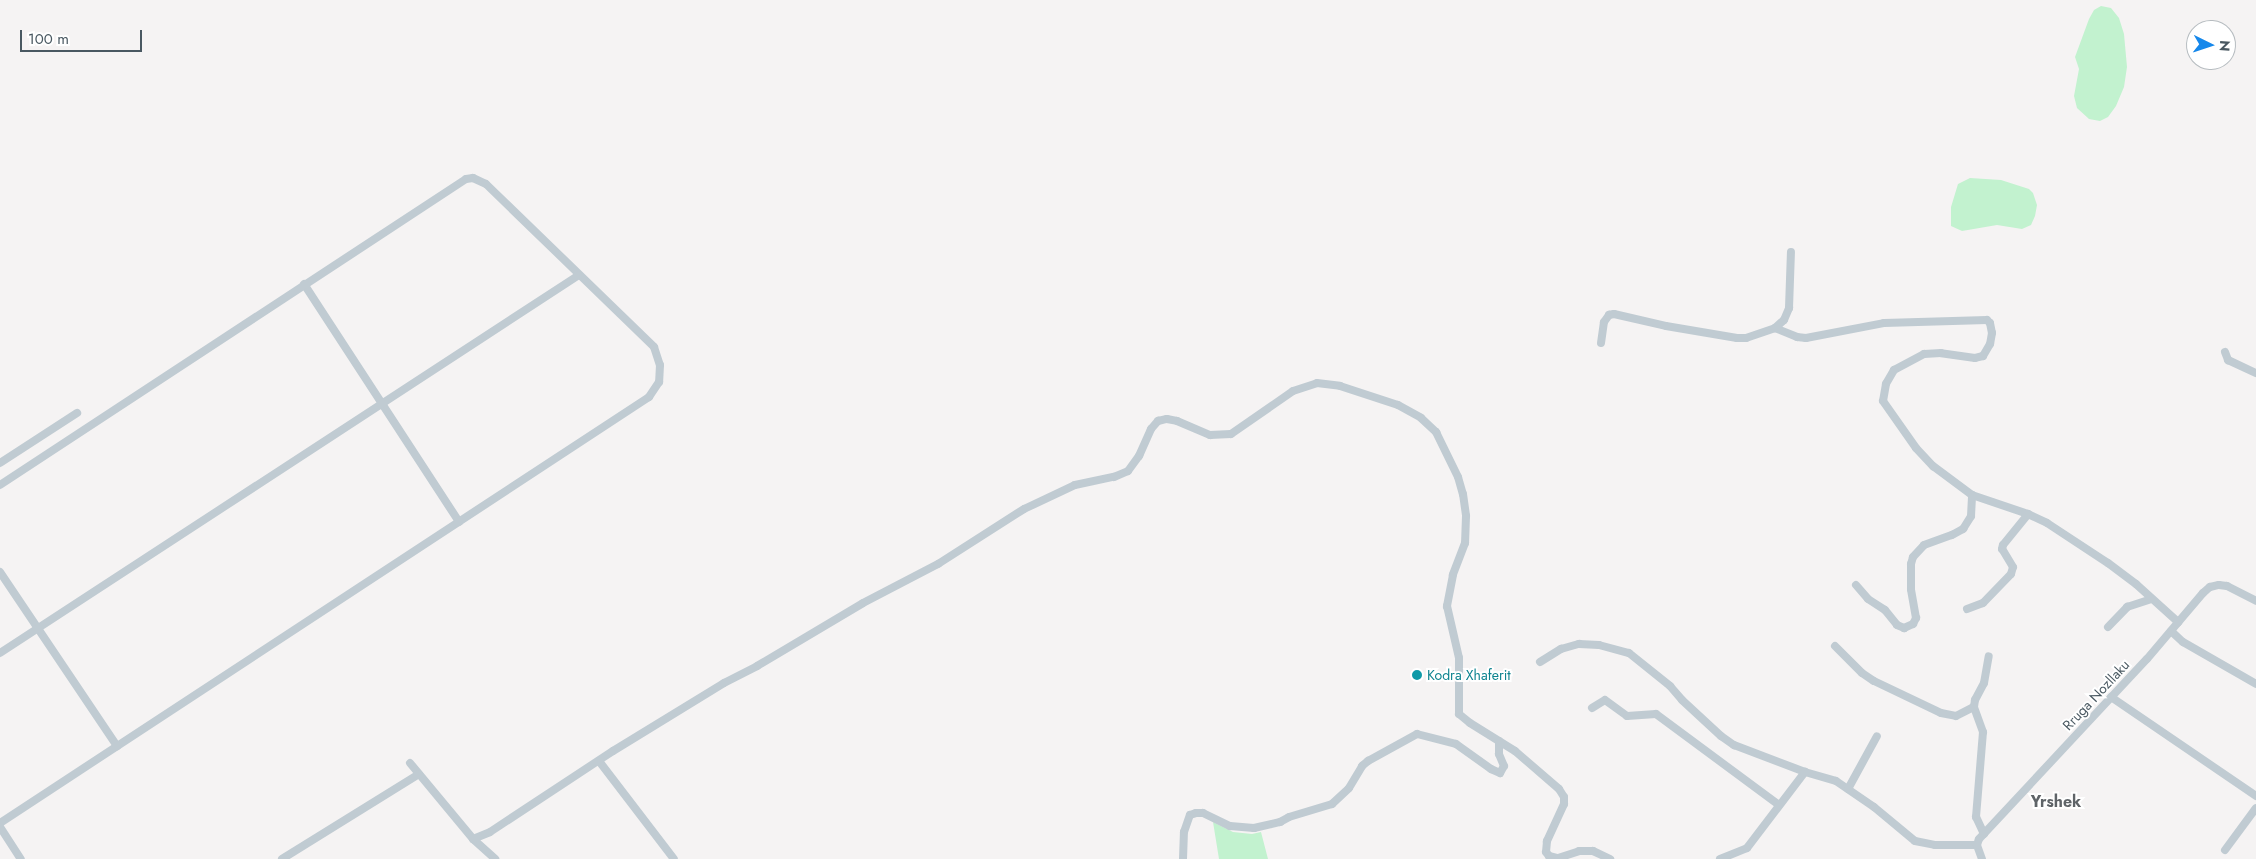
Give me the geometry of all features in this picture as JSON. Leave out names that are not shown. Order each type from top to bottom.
[{"type":"street","points":[[0,485],[459,182],[473,178],[486,184],[654,347],[660,365],[659,382],[649,397],[0,823]]},
{"type":"street","points":[[1601,343],[1604,322],[1609,315],[1614,314],[1666,326],[1737,338],[1746,338],[1775,328],[1784,320],[1789,308],[1791,252]]},
{"type":"street","points":[[0,653],[579,275]]},
{"type":"street","points":[[304,284],[459,522]]},
{"type":"street","points":[[1775,328],[1793,336],[1806,338],[1884,324],[1987,320],[1990,323],[1992,333],[1990,344],[1983,356],[1975,358],[1941,353],[1924,354],[1894,370],[1888,378],[1883,394],[1885,407],[1920,454],[1972,495],[2028,514],[2047,523],[2136,584],[2178,622]]},
{"type":"street","points":[[2225,352],[2228,360],[2256,373]]},
{"type":"street","points":[[474,839],[490,832],[724,683],[758,666],[863,603],[938,564],[1024,509],[1075,485],[1114,477],[1128,471],[1139,456],[1151,429],[1158,421],[1167,419],[1177,421],[1210,435],[1231,434],[1293,391],[1318,383],[1340,386],[1398,404],[1421,418],[1436,432],[1463,494],[1466,525],[1465,543],[1453,575],[1447,606],[1459,658],[1459,714],[1470,724],[1515,751],[1555,784],[1564,797],[1561,812],[1547,840],[1546,852],[1549,856],[1553,859],[1578,851],[1593,851],[1610,859]]},
{"type":"street","points":[[0,463],[77,413]]},
{"type":"street","points":[[1856,585],[1868,599],[1885,610],[1897,625],[1904,628],[1913,624],[1916,618],[1911,571],[1913,557],[1924,545],[1952,535],[1963,528],[1971,516],[1972,495]]},
{"type":"street","points":[[1967,609],[1982,603],[2011,574],[2013,566],[2002,549],[2003,545],[2028,514]]},
{"type":"street","points":[[0,572],[117,746]]},
{"type":"street","name":"Rruga Nozllaku","points":[[1977,845],[1984,834],[2171,631],[2203,593],[2216,585],[2226,586],[2256,600]]},
{"type":"street","points":[[2108,627],[2127,607],[2152,599]]},
{"type":"street","points":[[2171,631],[2184,642],[2256,684]]},
{"type":"street","points":[[1540,662],[1562,649],[1579,644],[1599,645],[1629,653],[1670,686],[1682,700],[1721,736],[1734,745],[1805,772],[1836,781],[1915,841],[1935,845],[1977,845],[1982,859]]},
{"type":"street","points":[[1835,646],[1862,673],[1874,682],[1941,713],[1956,716],[1974,708]]},
{"type":"street","points":[[1984,834],[1978,824],[1976,812],[1983,732],[1974,708],[1974,700],[1984,683],[1988,656]]},
{"type":"street","points":[[2111,697],[2256,796]]},
{"type":"street","points":[[1592,708],[1605,700],[1627,716],[1656,714],[1779,805]]},
{"type":"street","points":[[1183,859],[1184,832],[1190,815],[1203,813],[1230,826],[1254,828],[1280,822],[1289,817],[1332,804],[1349,788],[1362,766],[1368,761],[1417,734],[1456,744],[1491,770],[1500,774],[1504,766],[1499,754],[1499,741]]},
{"type":"street","points":[[1848,789],[1877,736]]},
{"type":"street","points":[[599,761],[674,859]]},
{"type":"street","points":[[410,763],[474,839],[495,859]]},
{"type":"street","points":[[1720,859],[1747,848],[1805,772]]},
{"type":"street","points":[[282,859],[418,774]]},
{"type":"street","points":[[2225,850],[2256,808]]},
{"type":"street","points":[[0,827],[21,859]]},
{"type":"green space","points":[[2101,6],[2111,8],[2119,18],[2124,34],[2127,67],[2124,87],[2116,106],[2108,117],[2100,121],[2089,119],[2077,108],[2074,96],[2079,69],[2075,57],[2089,19],[2094,10]]},
{"type":"green space","points":[[1970,178],[2001,180],[2029,189],[2033,193],[2037,205],[2031,225],[2022,229],[1997,225],[1962,231],[1951,226],[1951,207],[1958,184]]},
{"type":"green space","points":[[1213,822],[1233,832],[1252,834],[1261,832],[1268,859],[1219,859]]},
{"type":"place","name":"Kodra Xhaferit","points":[[1417,675]]},
{"type":"district","name":"Yrshek","points":[[2056,802]]}]
